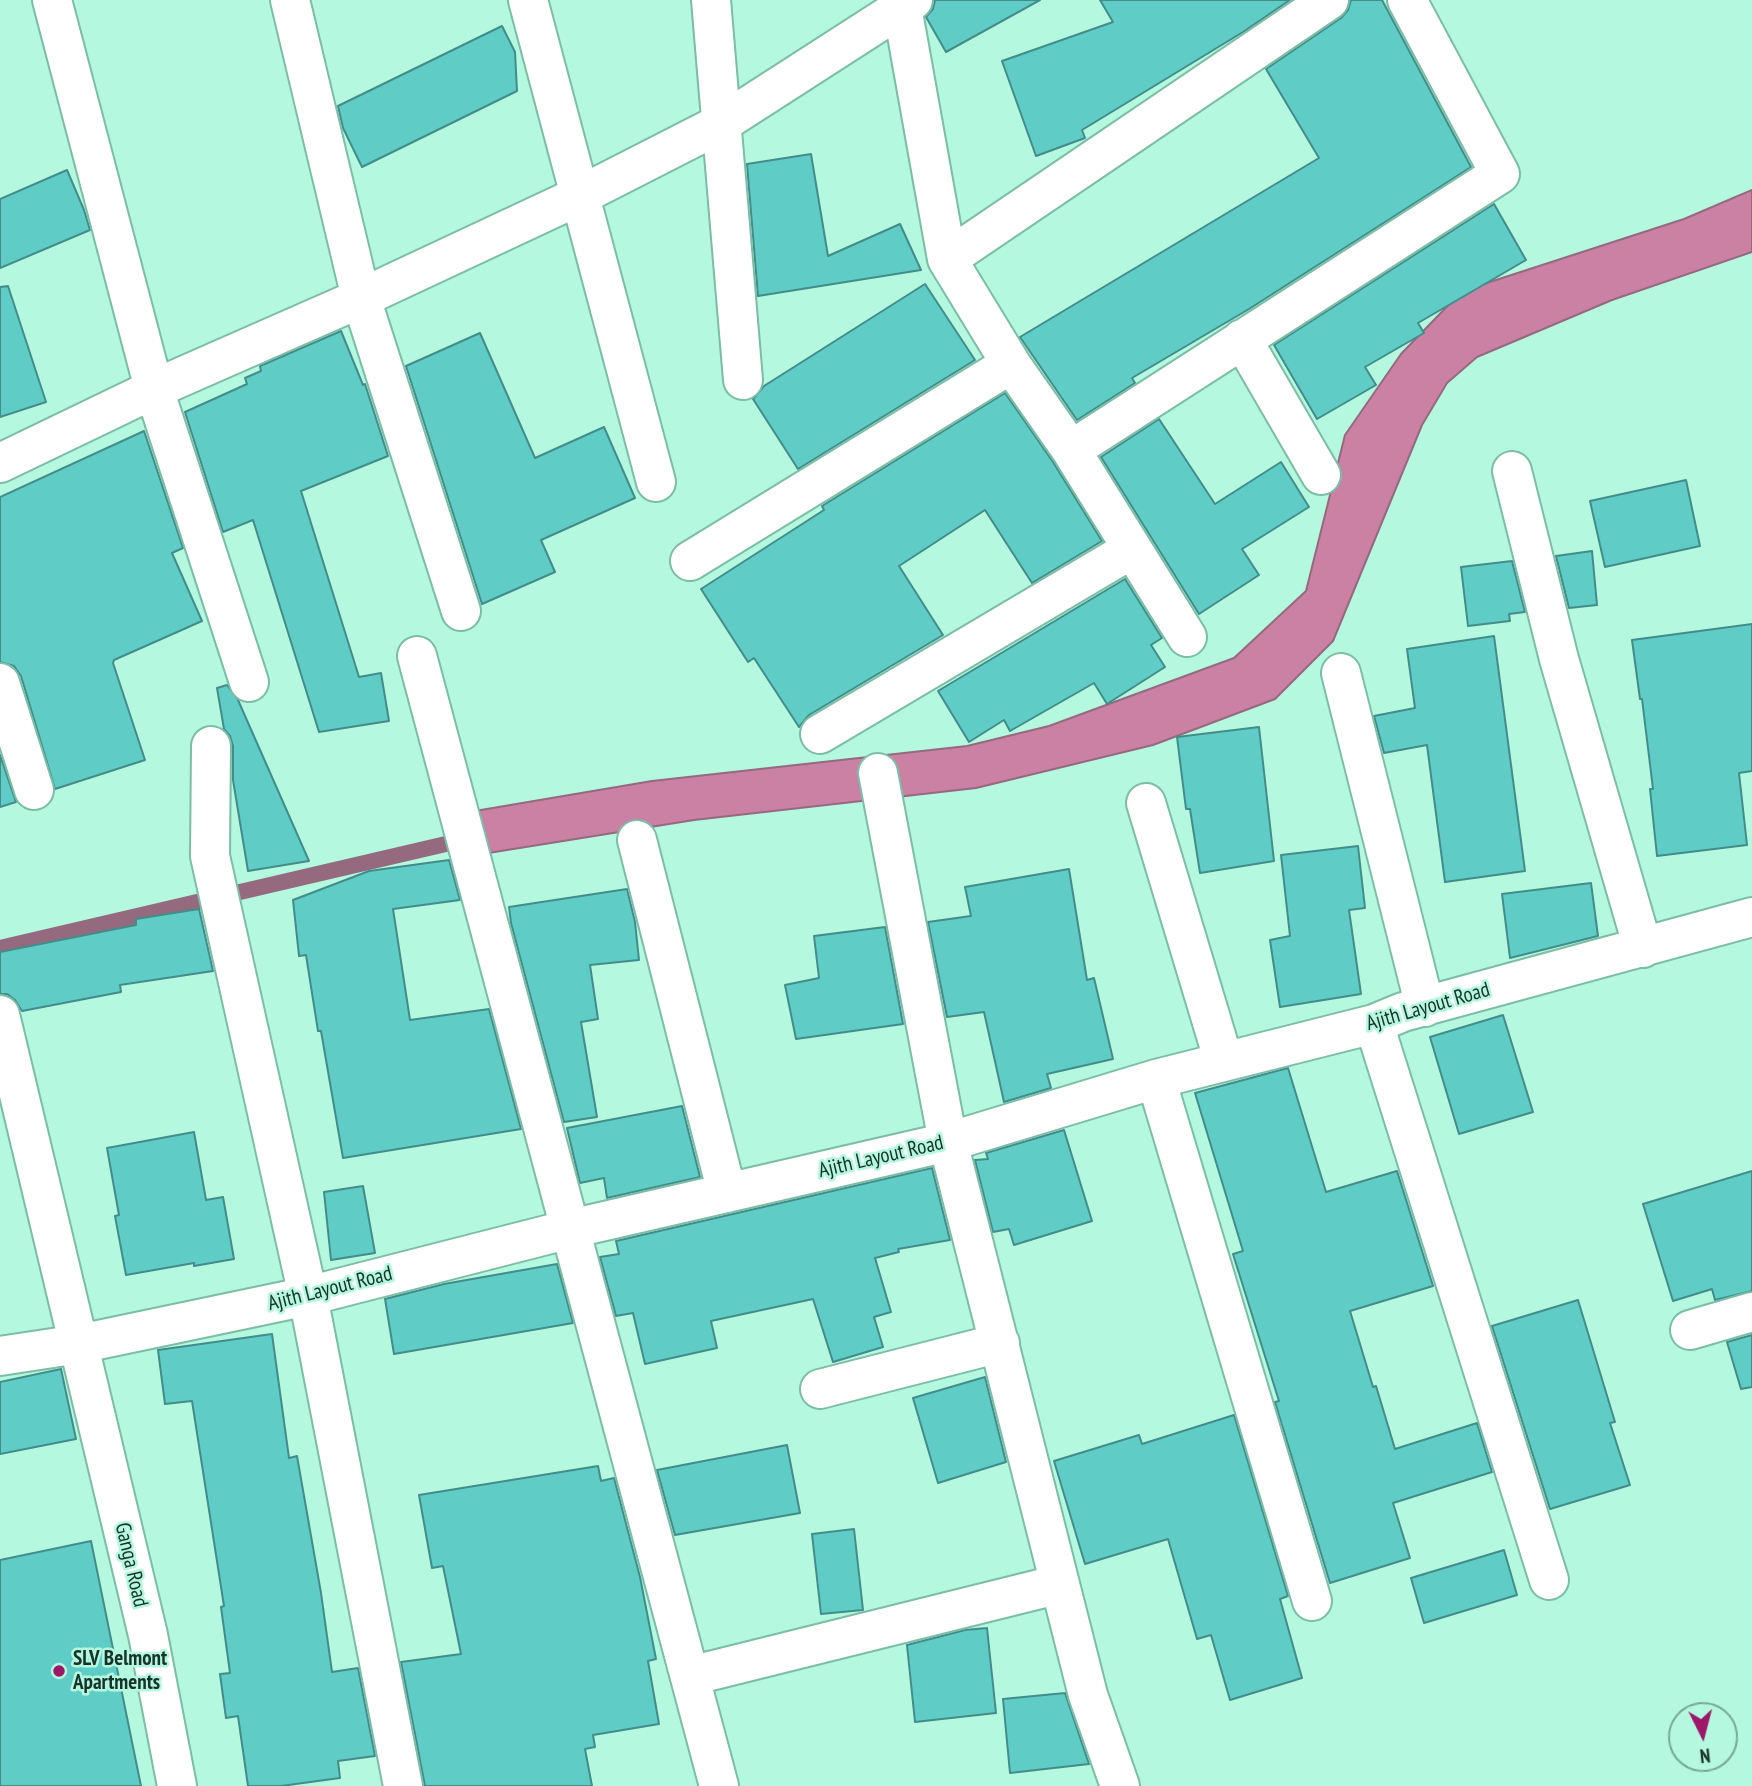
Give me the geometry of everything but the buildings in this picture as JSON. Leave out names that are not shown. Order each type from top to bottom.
[{"type":"street","points":[[52,0],[154,389],[249,682]]},
{"type":"street","points":[[290,0],[361,299],[461,611]]},
{"type":"street","points":[[528,0],[656,482]]},
{"type":"street","points":[[711,0],[743,380]]},
{"type":"street","points":[[947,258],[1329,0]]},
{"type":"street","points":[[1071,450],[1500,174],[1407,0]]},
{"type":"street","points":[[0,463],[154,389],[361,299],[579,196],[722,123],[908,3],[947,258],[1011,364],[1071,450],[1186,637]]},
{"type":"street","points":[[1242,339],[1321,475]]},
{"type":"street","points":[[691,561],[1011,364]]},
{"type":"street","points":[[1512,471],[1559,659],[1643,948]]},
{"type":"street","points":[[820,734],[1132,549]]},
{"type":"street","points":[[417,656],[719,1786]]},
{"type":"street","points":[[1341,673],[1425,1007]]},
{"type":"street","points":[[0,683],[34,790]]},
{"type":"street","points":[[211,746],[210,856],[308,1296],[403,1786]]},
{"type":"street","points":[[878,773],[948,1142],[1088,1695],[1120,1786]]},
{"type":"street","points":[[1146,803],[1224,1062]]},
{"type":"street","points":[[637,840],[727,1193]]},
{"type":"street","name":"Ajith Layout Road","points":[[0,1356],[79,1345],[308,1296],[570,1229],[948,1142],[1156,1079],[1374,1024],[1425,1007],[1752,917]]},
{"type":"street","name":"Ganga Road","points":[[0,1015],[148,1635],[177,1786]]},
{"type":"street","points":[[1374,1024],[1549,1580]]},
{"type":"street","points":[[1156,1079],[1312,1601]]},
{"type":"street","points":[[1690,1330],[1752,1312]]},
{"type":"street","points":[[820,1389],[1000,1343]]},
{"type":"street","points":[[690,1676],[1060,1584]]},
{"type":"shaded area","points":[[1752,190],[1752,252],[1612,300],[1477,357],[1447,383],[1422,425],[1333,641],[1275,699],[1153,745],[976,788],[694,820],[476,855],[469,812],[652,781],[967,746],[1049,726],[1234,658],[1306,591],[1345,435],[1401,354],[1462,291],[1684,219]]},
{"type":"waterway","points":[[0,948],[463,840]]},
{"type":"place","name":"SLV Belmont Apartments","points":[[59,1671]]}]
